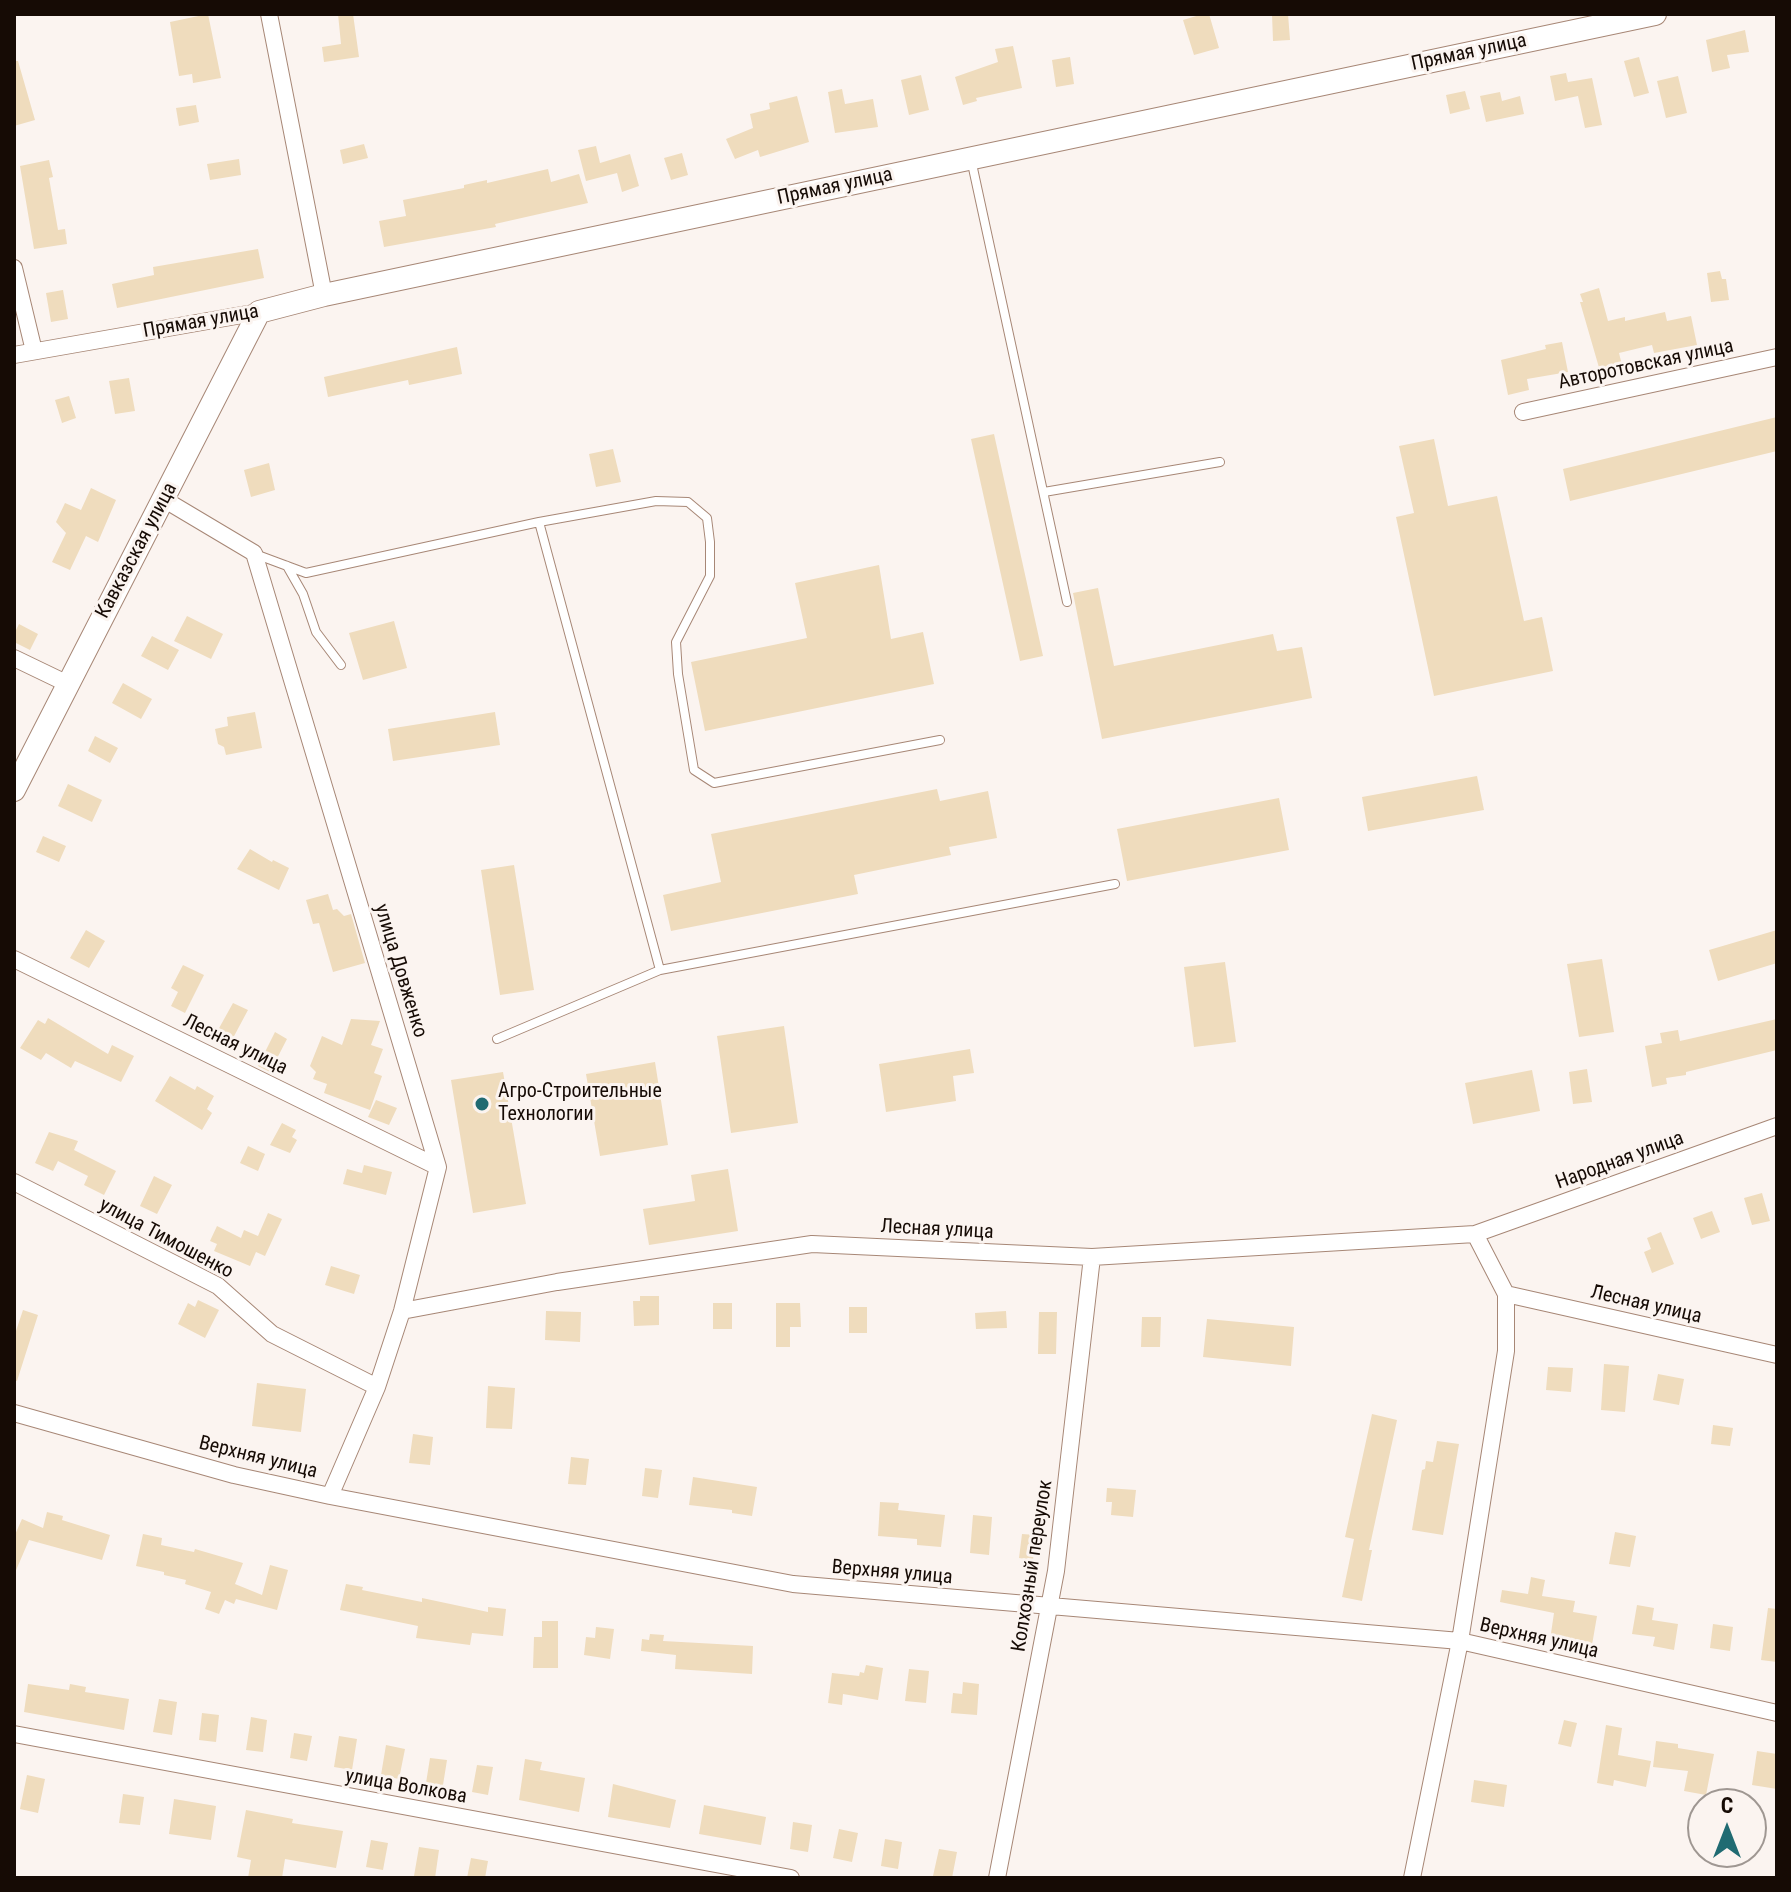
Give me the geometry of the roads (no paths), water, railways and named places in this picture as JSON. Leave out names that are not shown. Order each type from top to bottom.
[{"type":"street","points":[[269,14],[324,295]]},
{"type":"street","name":"Прямая улица","points":[[14,355],[259,312],[324,295],[1655,14]]},
{"type":"street","points":[[14,268],[34,351]]},
{"type":"street","name":"Кавказская улица","points":[[14,790],[259,312]]},
{"type":"street","name":"Авторотовская улица","points":[[1523,412],[1777,357]]},
{"type":"street","points":[[165,500],[254,553]]},
{"type":"street","name":"улица Довженко","points":[[254,553],[438,1167]]},
{"type":"street","points":[[14,658],[68,684]]},
{"type":"street","name":"Лесная улица","points":[[14,959],[438,1167]]},
{"type":"street","name":"Народная улица","points":[[1475,1234],[1777,1126]]},
{"type":"street","points":[[330,1496],[377,1387],[402,1311],[438,1167]]},
{"type":"street","name":"улица Тимошенко","points":[[14,1182],[218,1286],[272,1334],[377,1387]]},
{"type":"street","points":[[1412,1878],[1460,1641],[1506,1351],[1506,1294],[1475,1234]]},
{"type":"street","name":"Лесная улица","points":[[402,1311],[557,1282],[812,1244],[1092,1257],[1475,1234]]},
{"type":"street","name":"Колхозный переулок","points":[[997,1878],[1056,1571],[1092,1257]]},
{"type":"street","name":"Лесная улица","points":[[1506,1294],[1777,1355]]},
{"type":"street","name":"Верхняя улица","points":[[14,1413],[234,1475],[793,1584],[1460,1641],[1777,1713]]},
{"type":"street","name":"улица Волкова","points":[[14,1734],[791,1878]]},
{"type":"lane","points":[[971,158],[1067,602]]},
{"type":"lane","points":[[1044,492],[1220,462]]},
{"type":"lane","points":[[254,553],[306,573],[539,522],[656,501],[688,502],[707,518],[710,542],[710,576],[676,642],[678,674],[694,770],[714,783],[940,740]]},
{"type":"lane","points":[[539,522],[660,970]]},
{"type":"lane","points":[[287,565],[303,594],[316,632],[341,665]]},
{"type":"lane","points":[[497,1039],[660,970],[1115,884]]},
{"type":"place","name":"Агро-Строительные Технологии","points":[[482,1104]]}]
